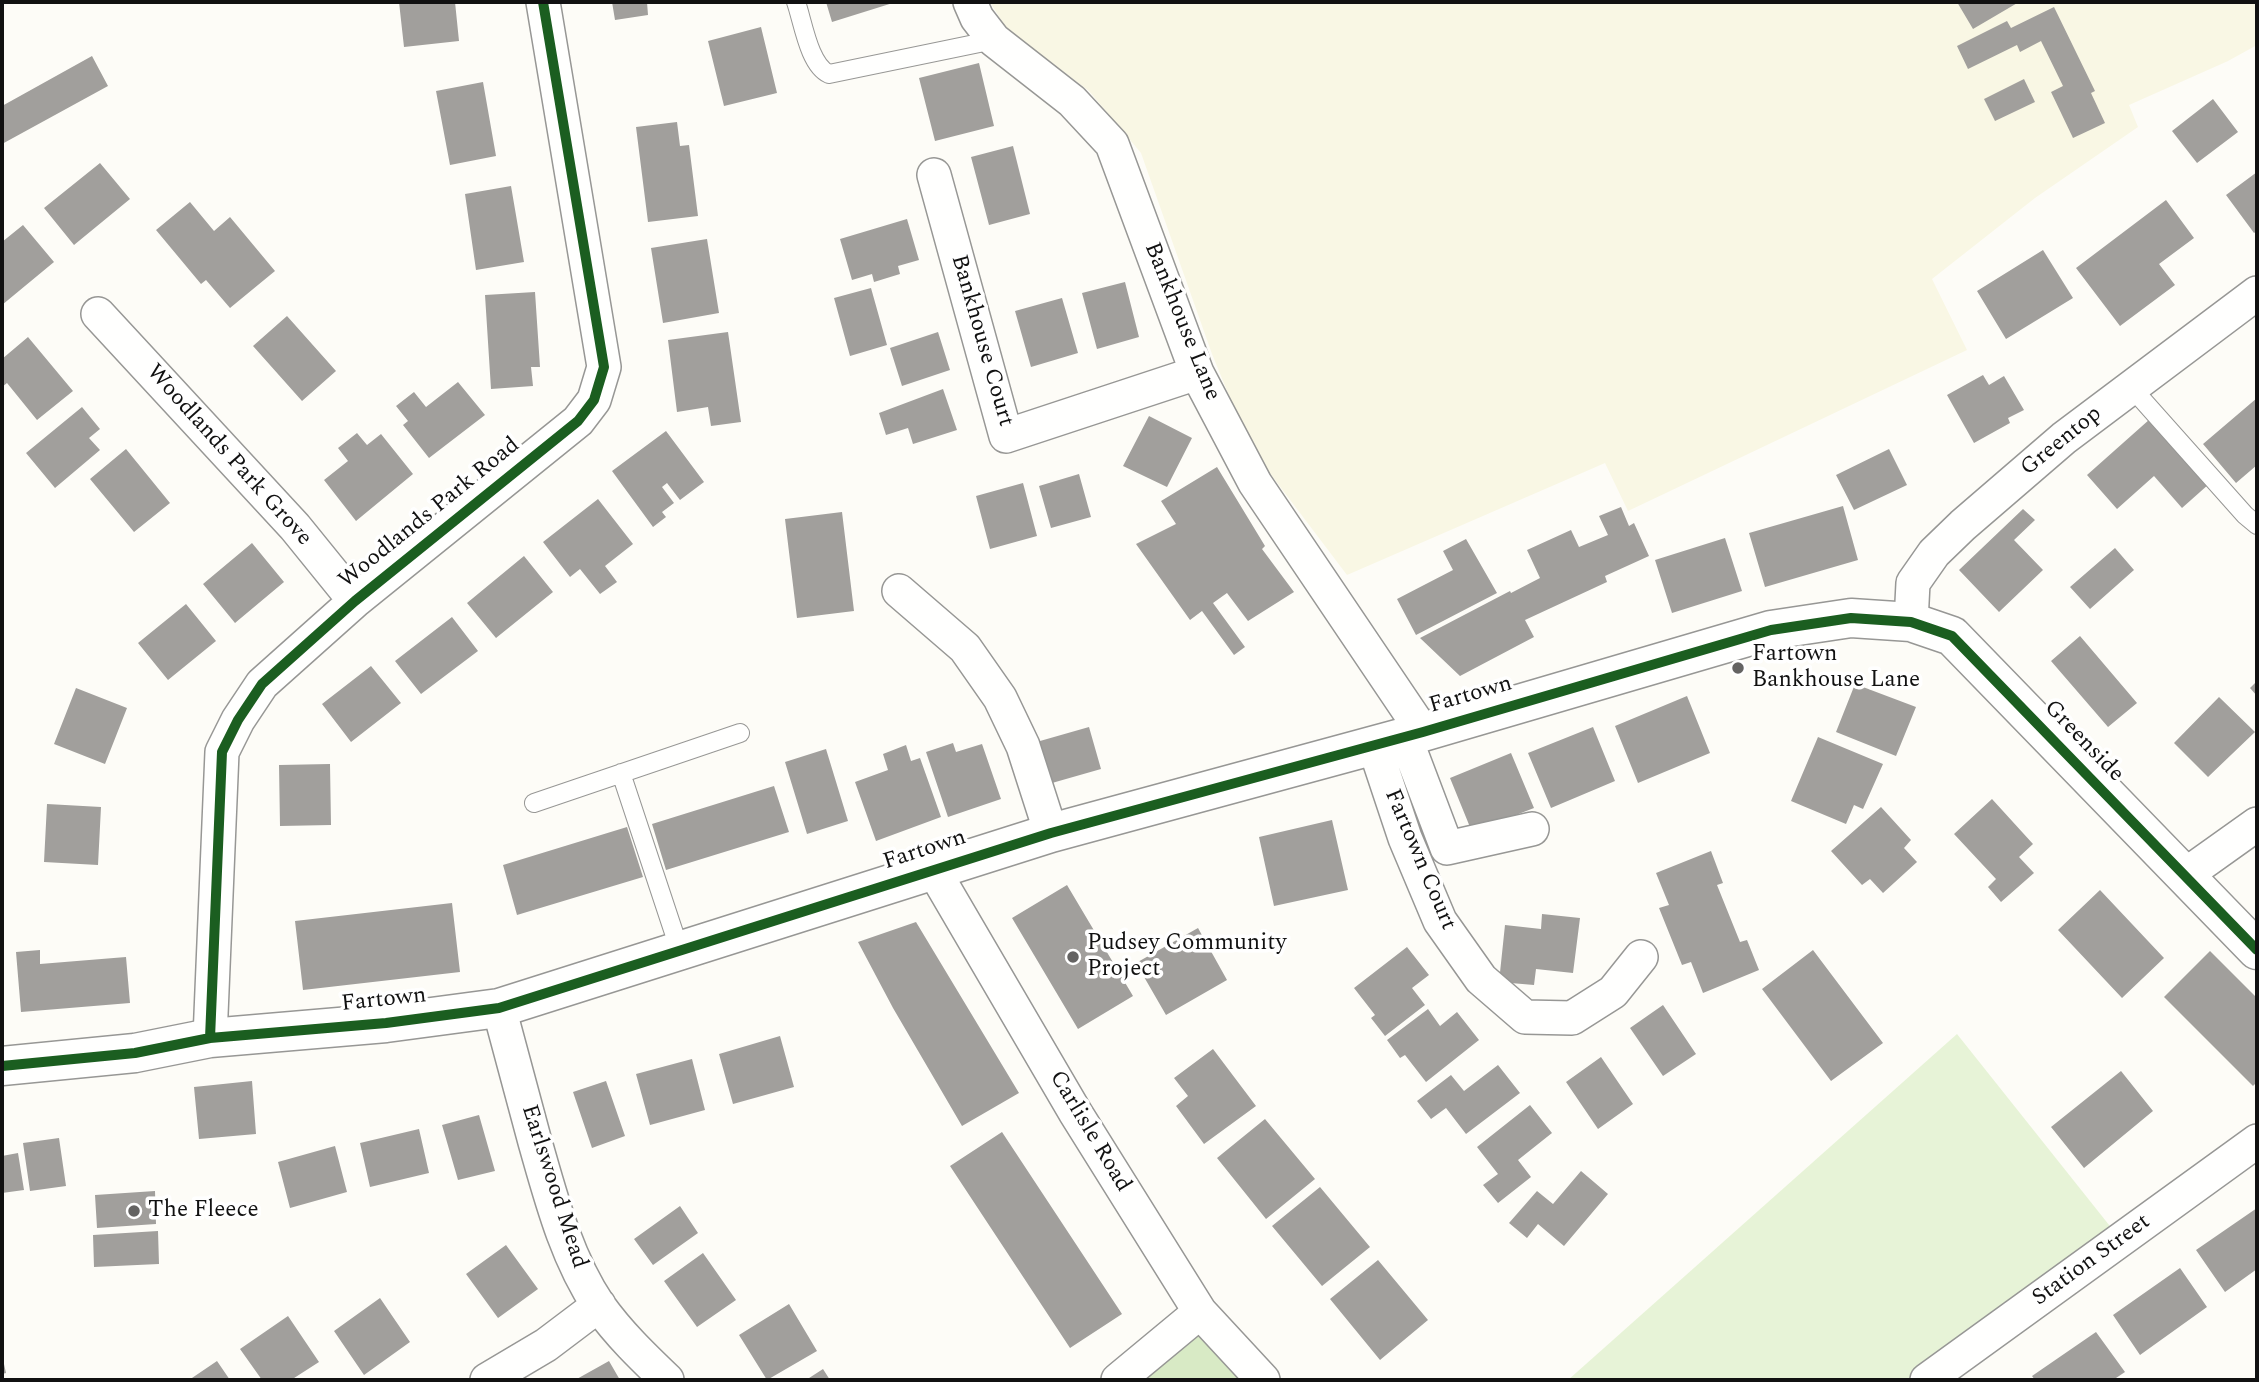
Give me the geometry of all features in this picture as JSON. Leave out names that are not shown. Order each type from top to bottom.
[{"type":"street","name":"Woodlands Park Road","points":[[210,1038],[222,752],[238,720],[262,684],[355,601],[578,421],[594,400],[604,367],[543,2]]},
{"type":"street","name":"Bankhouse Lane","points":[[970,2],[977,18],[994,40],[1072,101],[1112,144],[1197,373],[1255,483],[1401,738]]},
{"type":"street","name":"Bankhouse Court","points":[[934,175],[1006,436],[1197,373]]},
{"type":"street","name":"Greentop","points":[[1912,622],[1913,583],[1934,553],[1963,525],[2064,439],[2257,293]]},
{"type":"street","name":"Woodlands Park Grove","points":[[98,314],[295,527],[355,601]]},
{"type":"street","points":[[898,591],[965,648],[1000,698],[1023,746],[1051,833]]},
{"type":"street","name":"Fartown","points":[[2,1066],[135,1053],[210,1038],[386,1023],[499,1008],[1051,833],[1401,738],[1771,630],[1852,618]]},
{"type":"street","name":"Greenside","points":[[1852,618],[1912,622],[1952,636],[2257,950]]},
{"type":"street","points":[[1401,738],[1447,848],[1532,829]]},
{"type":"street","name":"Fartown Court","points":[[1401,738],[1405,838],[1440,921],[1481,979],[1525,1017],[1572,1018],[1614,992],[1641,957]]},
{"type":"street","points":[[2184,876],[2257,824]]},
{"type":"street","name":"Carlisle Road","points":[[934,870],[1075,1112],[1200,1312],[1263,1380]]},
{"type":"street","name":"Earlswood Mead","points":[[499,1008],[563,1234],[582,1277],[628,1343],[667,1380]]},
{"type":"street","name":"Station Street","points":[[1927,1380],[2257,1141]]},
{"type":"street","points":[[486,1380],[545,1345],[599,1305]]},
{"type":"street","points":[[1118,1380],[1200,1312]]},
{"type":"lane","points":[[796,2],[815,62],[821,71],[829,74],[994,40]]},
{"type":"lane","points":[[2131,387],[2245,515],[2257,525]]},
{"type":"lane","points":[[534,803],[740,733]]},
{"type":"lane","points":[[621,773],[680,951]]},
{"type":"shaded area","points":[[990,2],[2257,2],[2257,45],[2228,61],[2129,105],[2138,127],[2035,198],[1932,279],[1967,350],[1628,511],[1605,463],[1347,575],[1250,447],[1212,354],[1141,153],[1089,91],[1006,28]]},
{"type":"green space","points":[[1957,1034],[2121,1240],[1927,1380],[1568,1380]]},
{"type":"green space","points":[[1200,1312],[1263,1380],[1118,1380]]},
{"type":"building","points":[[399,2],[455,2],[459,41],[404,47]]},
{"type":"building","points":[[612,2],[647,2],[648,15],[615,20]]},
{"type":"building","points":[[826,2],[896,2],[832,22]]},
{"type":"building","points":[[1957,2],[2019,2],[1973,29]]},
{"type":"building","points":[[2054,7],[2095,91],[2091,93],[2105,123],[2073,138],[2051,92],[2063,86],[2041,41],[2020,52],[2017,45],[1968,69],[1957,46],[2007,21],[2011,28]]},
{"type":"building","points":[[761,27],[777,93],[724,106],[708,41]]},
{"type":"building","points":[[92,56],[108,86],[2,144],[2,106]]},
{"type":"building","points":[[979,63],[994,126],[935,141],[919,78]]},
{"type":"building","points":[[2024,79],[2035,102],[1995,121],[1984,99]]},
{"type":"building","points":[[483,82],[496,156],[450,165],[436,91]]},
{"type":"building","points":[[2213,99],[2238,132],[2197,163],[2172,131]]},
{"type":"building","points":[[677,122],[680,146],[689,145],[698,216],[648,222],[636,127]]},
{"type":"building","points":[[1013,146],[1030,214],[989,225],[971,157]]},
{"type":"building","points":[[100,163],[130,199],[74,245],[44,208]]},
{"type":"building","points":[[2257,172],[2257,231],[2254,233],[2226,195]]},
{"type":"building","points":[[511,186],[524,262],[476,270],[465,194]]},
{"type":"building","points":[[2166,200],[2194,238],[2159,264],[2175,285],[2120,326],[2076,268]]},
{"type":"building","points":[[190,202],[214,231],[230,217],[275,271],[230,308],[206,280],[201,284],[156,230]]},
{"type":"building","points":[[907,219],[919,260],[898,266],[900,274],[874,282],[872,274],[852,280],[840,239]]},
{"type":"building","points":[[23,225],[54,262],[2,305],[2,242]]},
{"type":"building","points":[[707,239],[719,313],[663,323],[651,248]]},
{"type":"building","points":[[2043,250],[2073,298],[2006,339],[1977,291]]},
{"type":"building","points":[[1125,282],[1139,337],[1097,349],[1082,293]]},
{"type":"building","points":[[871,288],[887,345],[850,356],[834,298]]},
{"type":"building","points":[[535,292],[540,367],[531,367],[533,386],[491,389],[485,295]]},
{"type":"building","points":[[1062,298],[1078,353],[1031,367],[1015,311]]},
{"type":"building","points":[[287,316],[336,371],[302,401],[253,346]]},
{"type":"building","points":[[728,332],[741,422],[711,426],[708,407],[677,412],[668,340]]},
{"type":"building","points":[[938,332],[950,370],[902,386],[890,348]]},
{"type":"building","points":[[28,337],[73,391],[37,420],[7,383],[2,387],[2,359]]},
{"type":"building","points":[[1983,375],[1989,385],[2004,376],[2024,410],[2008,418],[2010,423],[1974,443],[1947,395]]},
{"type":"building","points":[[458,382],[485,415],[429,458],[403,425],[408,421],[396,406],[414,392],[426,407]]},
{"type":"building","points":[[943,389],[957,430],[913,444],[908,428],[886,435],[879,413]]},
{"type":"building","points":[[2257,398],[2257,465],[2236,483],[2203,444]]},
{"type":"building","points":[[82,407],[100,429],[89,438],[100,450],[55,488],[26,453]]},
{"type":"building","points":[[1149,416],[1192,438],[1167,487],[1123,466]]},
{"type":"building","points":[[2150,419],[2209,484],[2182,508],[2154,476],[2117,509],[2087,475]]},
{"type":"building","points":[[666,431],[704,482],[680,500],[667,483],[662,487],[674,503],[662,512],[666,517],[653,527],[612,471]]},
{"type":"building","points":[[357,433],[367,445],[381,434],[413,474],[356,521],[324,480],[348,461],[338,448]]},
{"type":"building","points":[[126,449],[170,503],[134,532],[90,479]]},
{"type":"building","points":[[1889,449],[1907,485],[1854,510],[1836,475]]},
{"type":"building","points":[[1217,467],[1265,546],[1262,549],[1294,592],[1248,621],[1227,593],[1213,603],[1245,647],[1234,655],[1202,611],[1190,620],[1136,544],[1176,524],[1161,501]]},
{"type":"building","points":[[1079,474],[1091,517],[1051,528],[1039,486]]},
{"type":"building","points":[[1023,483],[1037,536],[990,549],[976,496]]},
{"type":"building","points":[[598,499],[633,544],[605,566],[617,582],[600,594],[580,569],[570,577],[543,542]]},
{"type":"building","points":[[1843,506],[1858,560],[1765,587],[1749,533]]},
{"type":"building","points":[[1621,507],[1629,526],[1634,523],[1649,556],[1605,576],[1607,582],[1525,620],[1534,637],[1460,676],[1420,638],[1540,578],[1527,550],[1571,530],[1579,547],[1608,535],[1599,516]]},
{"type":"building","points":[[2023,509],[2035,520],[2014,540],[2043,570],[1999,612],[1959,570]]},
{"type":"building","points":[[842,512],[854,611],[797,618],[785,519]]},
{"type":"building","points":[[1725,538],[1742,591],[1672,613],[1655,560]]},
{"type":"building","points":[[1466,539],[1497,593],[1416,635],[1397,599],[1453,570],[1443,551]]},
{"type":"building","points":[[252,543],[284,582],[235,623],[203,584]]},
{"type":"building","points":[[2115,548],[2134,570],[2090,609],[2070,587]]},
{"type":"building","points":[[524,556],[553,592],[496,638],[467,603]]},
{"type":"building","points":[[186,604],[216,641],[168,680],[138,643]]},
{"type":"building","points":[[452,617],[478,651],[421,694],[395,661]]},
{"type":"building","points":[[2080,636],[2137,703],[2108,727],[2051,661]]},
{"type":"building","points":[[371,666],[401,703],[351,742],[322,704]]},
{"type":"building","points":[[2257,681],[2257,696],[2250,688]]},
{"type":"building","points":[[1855,684],[1916,707],[1896,756],[1836,732]]},
{"type":"building","points":[[76,688],[127,708],[105,764],[54,744]]},
{"type":"building","points":[[1687,696],[1710,753],[1638,783],[1615,726]]},
{"type":"building","points":[[2219,697],[2255,732],[2208,777],[2174,743]]},
{"type":"building","points":[[1089,727],[1101,769],[1045,785],[1033,743]]},
{"type":"building","points":[[1593,727],[1615,781],[1551,808],[1528,753]]},
{"type":"building","points":[[1818,737],[1883,764],[1863,809],[1854,805],[1846,824],[1791,801]]},
{"type":"building","points":[[953,743],[956,752],[982,744],[1001,799],[948,817],[926,752]]},
{"type":"building","points":[[906,745],[911,761],[920,758],[941,817],[876,841],[855,782],[888,770],[883,754]]},
{"type":"building","points":[[826,749],[848,821],[807,834],[785,762]]},
{"type":"building","points":[[1511,753],[1534,808],[1472,832],[1450,778]]},
{"type":"building","points":[[330,764],[331,825],[280,826],[279,765]]},
{"type":"building","points":[[774,786],[789,832],[666,870],[652,824]]},
{"type":"building","points":[[1992,799],[2033,844],[2019,857],[2034,873],[2001,902],[1988,887],[1996,879],[1954,834]]},
{"type":"building","points":[[47,804],[101,807],[98,865],[44,862]]},
{"type":"building","points":[[1881,807],[1911,840],[1904,848],[1917,862],[1883,893],[1870,879],[1862,885],[1831,851]]},
{"type":"building","points":[[1332,820],[1348,890],[1274,906],[1259,837]]},
{"type":"building","points":[[627,827],[643,877],[517,915],[503,865]]},
{"type":"building","points":[[1711,851],[1723,883],[1717,885],[1740,942],[1747,940],[1759,970],[1703,993],[1691,962],[1682,965],[1659,908],[1669,905],[1656,873]]},
{"type":"building","name":"Pudsey Community Project","points":[[1067,885],[1133,996],[1078,1029],[1012,918]]},
{"type":"building","points":[[2100,890],[2164,958],[2122,998],[2058,930]]},
{"type":"building","points":[[452,903],[460,972],[303,990],[295,921]]},
{"type":"building","points":[[1542,914],[1580,918],[1573,973],[1536,969],[1534,985],[1499,982],[1505,925],[1541,929]]},
{"type":"building","points":[[916,922],[1019,1093],[962,1126],[858,942]]},
{"type":"building","points":[[1198,928],[1227,980],[1166,1015],[1136,963]]},
{"type":"building","points":[[1407,947],[1429,975],[1412,988],[1425,1005],[1385,1036],[1371,1018],[1375,1015],[1354,988]]},
{"type":"building","points":[[40,950],[40,964],[126,957],[130,1003],[21,1012],[16,952]]},
{"type":"building","points":[[1813,950],[1883,1043],[1831,1081],[1762,989]]},
{"type":"building","points":[[2210,951],[2257,998],[2257,1082],[2253,1086],[2164,997]]},
{"type":"building","points":[[1663,1005],[1696,1054],[1663,1076],[1630,1028]]},
{"type":"building","points":[[1428,1009],[1440,1026],[1457,1012],[1479,1040],[1426,1082],[1405,1055],[1400,1058],[1387,1040]]},
{"type":"building","points":[[780,1036],[794,1087],[733,1104],[719,1054]]},
{"type":"building","points":[[1213,1049],[1256,1106],[1204,1144],[1176,1106],[1188,1096],[1174,1078]]},
{"type":"building","points":[[1601,1057],[1633,1104],[1598,1129],[1566,1082]]},
{"type":"building","points":[[692,1059],[705,1110],[650,1125],[636,1074]]},
{"type":"building","points":[[1498,1065],[1520,1093],[1466,1134],[1446,1108],[1431,1119],[1417,1101],[1451,1075],[1464,1091]]},
{"type":"building","points":[[2121,1071],[2153,1111],[2084,1168],[2051,1127]]},
{"type":"building","points":[[252,1081],[256,1134],[199,1139],[194,1087]]},
{"type":"building","points":[[606,1081],[625,1136],[592,1148],[573,1092]]},
{"type":"building","points":[[1530,1105],[1552,1133],[1518,1160],[1531,1177],[1498,1203],[1483,1185],[1498,1174],[1477,1147]]},
{"type":"building","points":[[479,1115],[495,1171],[458,1180],[442,1125]]},
{"type":"building","points":[[1265,1119],[1315,1179],[1266,1219],[1217,1158]]},
{"type":"building","points":[[419,1129],[429,1173],[370,1187],[360,1143]]},
{"type":"building","points":[[1002,1132],[1122,1314],[1070,1348],[950,1166]]},
{"type":"building","points":[[59,1138],[66,1186],[30,1191],[23,1143]]},
{"type":"building","points":[[335,1146],[347,1192],[290,1208],[278,1162]]},
{"type":"building","points":[[18,1153],[24,1190],[2,1193],[2,1156]]},
{"type":"building","points":[[1581,1171],[1608,1194],[1564,1246],[1538,1224],[1527,1238],[1509,1223],[1537,1191],[1553,1204]]},
{"type":"building","points":[[1320,1187],[1370,1247],[1322,1286],[1272,1226]]},
{"type":"building","points":[[155,1191],[156,1224],[97,1228],[95,1195]]},
{"type":"building","points":[[680,1206],[698,1233],[653,1265],[634,1239]]},
{"type":"building","points":[[2257,1208],[2257,1269],[2225,1292],[2196,1250]]},
{"type":"building","points":[[158,1231],[159,1264],[94,1267],[93,1235]]},
{"type":"building","points":[[506,1245],[538,1289],[498,1318],[466,1274]]},
{"type":"building","points":[[703,1253],[736,1300],[697,1327],[664,1281]]},
{"type":"building","points":[[1378,1260],[1428,1320],[1380,1360],[1330,1299]]},
{"type":"building","points":[[2180,1268],[2207,1307],[2140,1355],[2113,1315]]},
{"type":"building","points":[[380,1298],[410,1342],[364,1375],[334,1331]]},
{"type":"building","points":[[789,1304],[817,1351],[767,1380],[739,1335]]},
{"type":"building","points":[[288,1316],[319,1362],[291,1380],[262,1380],[240,1349]]},
{"type":"building","points":[[2096,1332],[2125,1372],[2113,1380],[2035,1380],[2032,1376]]},
{"type":"building","points":[[2,1355],[6,1373],[2,1374]]},
{"type":"building","points":[[217,1361],[230,1380],[189,1380]]},
{"type":"building","points":[[609,1361],[620,1380],[575,1380]]},
{"type":"building","points":[[823,1369],[830,1380],[806,1380]]},
{"type":"cycle path","points":[[210,1038],[222,752],[238,720],[262,684],[355,601],[578,421],[594,400],[604,367],[543,2]]},
{"type":"cycle path","points":[[2,1066],[135,1053],[210,1038],[386,1023],[499,1008],[1051,833],[1423,732],[1771,630],[1851,618],[1911,622],[1952,636],[2257,950]]},
{"type":"place","name":"Fartown Bankhouse Lane","points":[[1738,668]]},
{"type":"place","name":"Pudsey Community Project","points":[[1073,957]]},
{"type":"place","name":"The Fleece","points":[[134,1211]]}]
